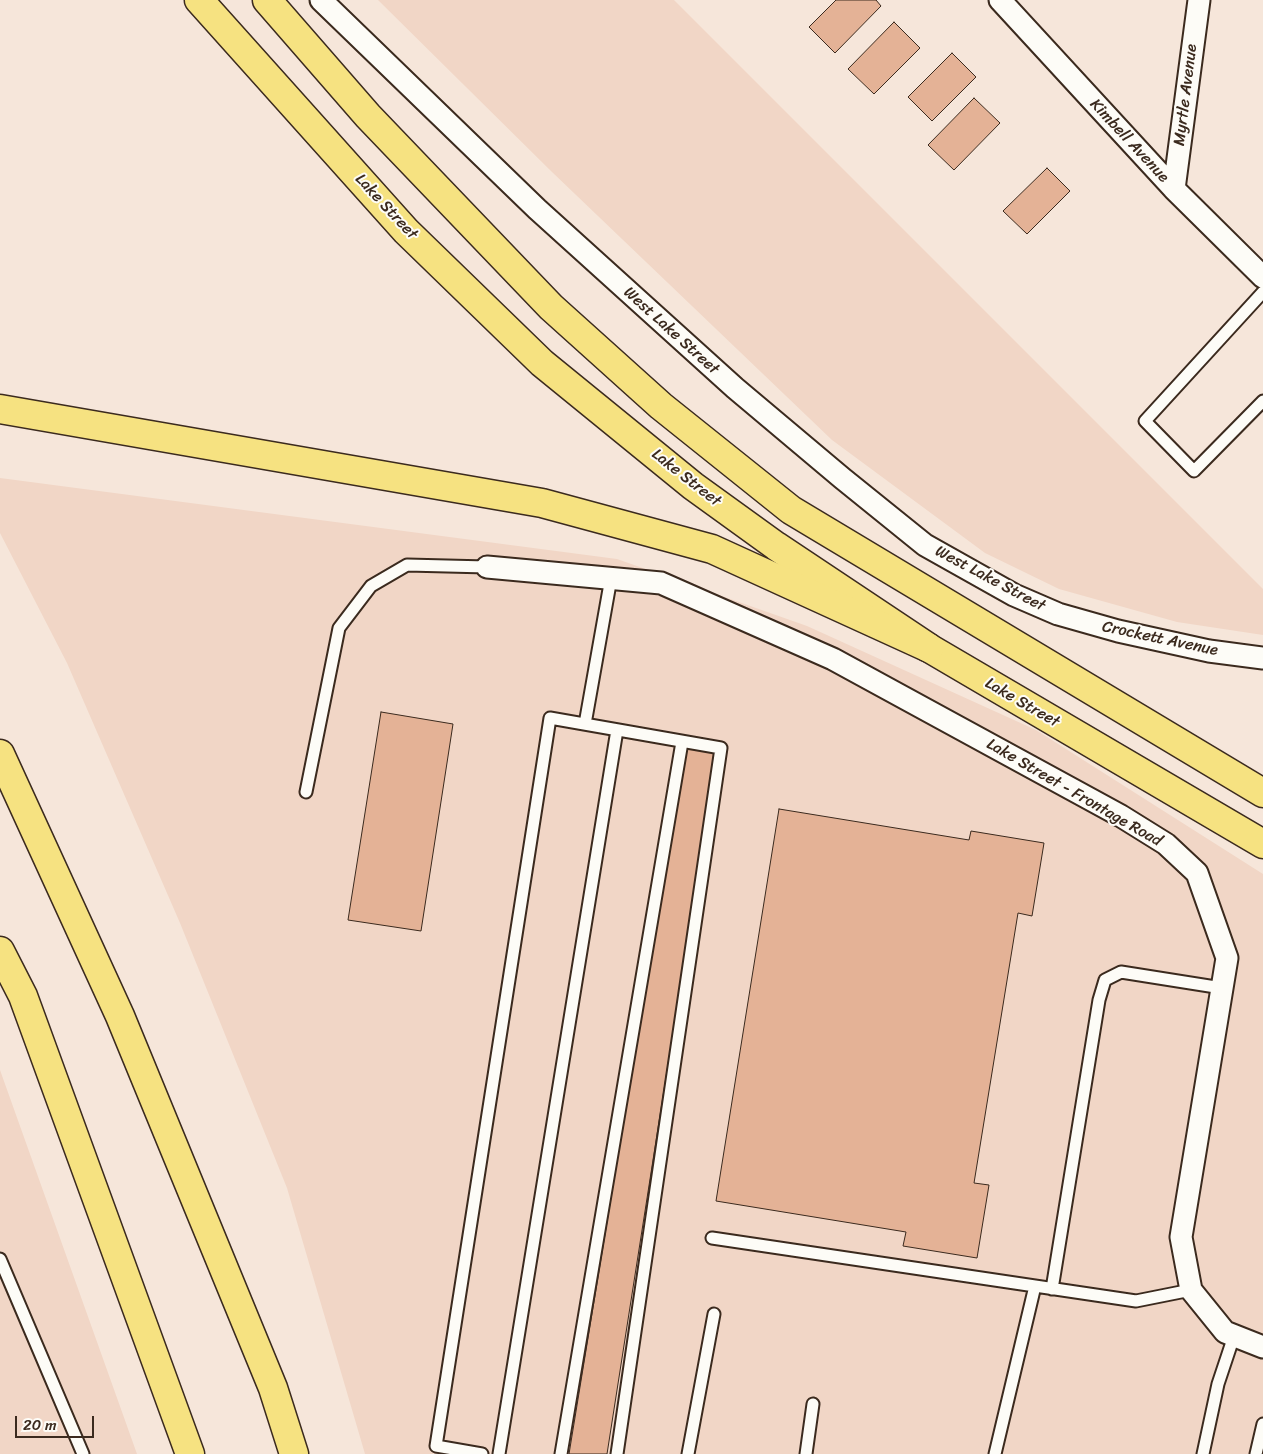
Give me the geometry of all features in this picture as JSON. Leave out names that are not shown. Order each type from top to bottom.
[{"type":"main road","name":"Lake Street","points":[[199,0],[406,231],[542,363],[701,492],[776,546],[929,648],[1263,844]]},
{"type":"main road","points":[[267,0],[368,116],[551,307],[661,406],[791,510],[1263,793]]},
{"type":"main road","points":[[0,409],[542,503],[712,549],[929,648]]},
{"type":"main road","points":[[0,754],[120,1016],[273,1388],[294,1454]]},
{"type":"main road","points":[[0,951],[23,996],[190,1454]]},
{"type":"main road","points":[[0,961],[23,996]]},
{"type":"street","name":"West Lake Street","points":[[322,0],[537,209],[735,388],[828,467],[925,544],[1014,595],[1058,614]]},
{"type":"street","name":"Kimbell Avenue","points":[[1000,0],[1174,189],[1263,277]]},
{"type":"street","name":"Myrtle Avenue","points":[[1174,189],[1199,0]]},
{"type":"street","name":"Lake Street - Frontage Road","points":[[487,567],[661,583],[834,659],[1121,816],[1166,844],[1197,873],[1227,958],[1181,1237],[1190,1290]]},
{"type":"street","name":"Crockett Avenue","points":[[1058,614],[1118,631],[1209,650],[1263,658]]},
{"type":"street","points":[[1190,1290],[1225,1332],[1263,1347]]},
{"type":"lane","points":[[1263,292],[1145,421],[1194,470],[1263,400]]},
{"type":"lane","points":[[306,792],[339,628],[371,586],[407,565],[487,567]]},
{"type":"lane","points":[[585,724],[611,578]]},
{"type":"lane","points":[[482,1454],[436,1446],[550,718],[721,748],[616,1454]]},
{"type":"lane","points":[[499,1454],[617,730]]},
{"type":"lane","points":[[561,1454],[682,742]]},
{"type":"lane","points":[[1052,1289],[1099,1000],[1105,980],[1121,972],[1222,988]]},
{"type":"lane","points":[[712,1238],[1136,1301],[1190,1290]]},
{"type":"lane","points":[[0,1259],[83,1454]]},
{"type":"lane","points":[[995,1454],[1034,1286]]},
{"type":"lane","points":[[688,1454],[714,1314]]},
{"type":"lane","points":[[1203,1454],[1218,1384],[1234,1336]]},
{"type":"lane","points":[[806,1454],[813,1404]]},
{"type":"lane","points":[[1256,1454],[1263,1424]]},
{"type":"shaded area","points":[[378,0],[674,0],[1263,589],[1263,635],[1177,622],[1059,589],[985,553],[832,440],[552,172]]},
{"type":"shaded area","points":[[0,478],[617,559],[807,626],[1036,730],[1263,874],[1263,1454],[365,1454],[287,1188],[180,923],[67,663],[0,533]]},
{"type":"shaded area","points":[[0,1070],[137,1454],[0,1454]]},
{"type":"building","points":[[836,0],[876,0],[881,6],[835,53],[809,27]]},
{"type":"building","points":[[894,22],[920,48],[874,94],[848,69]]},
{"type":"building","points":[[952,53],[976,77],[932,121],[908,97]]},
{"type":"building","points":[[974,98],[1000,123],[954,170],[928,145]]},
{"type":"building","points":[[1047,168],[1070,191],[1027,234],[1003,211]]},
{"type":"building","points":[[381,712],[453,724],[421,931],[348,920]]},
{"type":"building","points":[[685,746],[717,751],[607,1454],[569,1454]]},
{"type":"building","points":[[779,809],[969,840],[971,831],[1044,843],[1032,916],[1018,913],[974,1183],[989,1185],[977,1258],[903,1246],[906,1232],[716,1201]]}]
